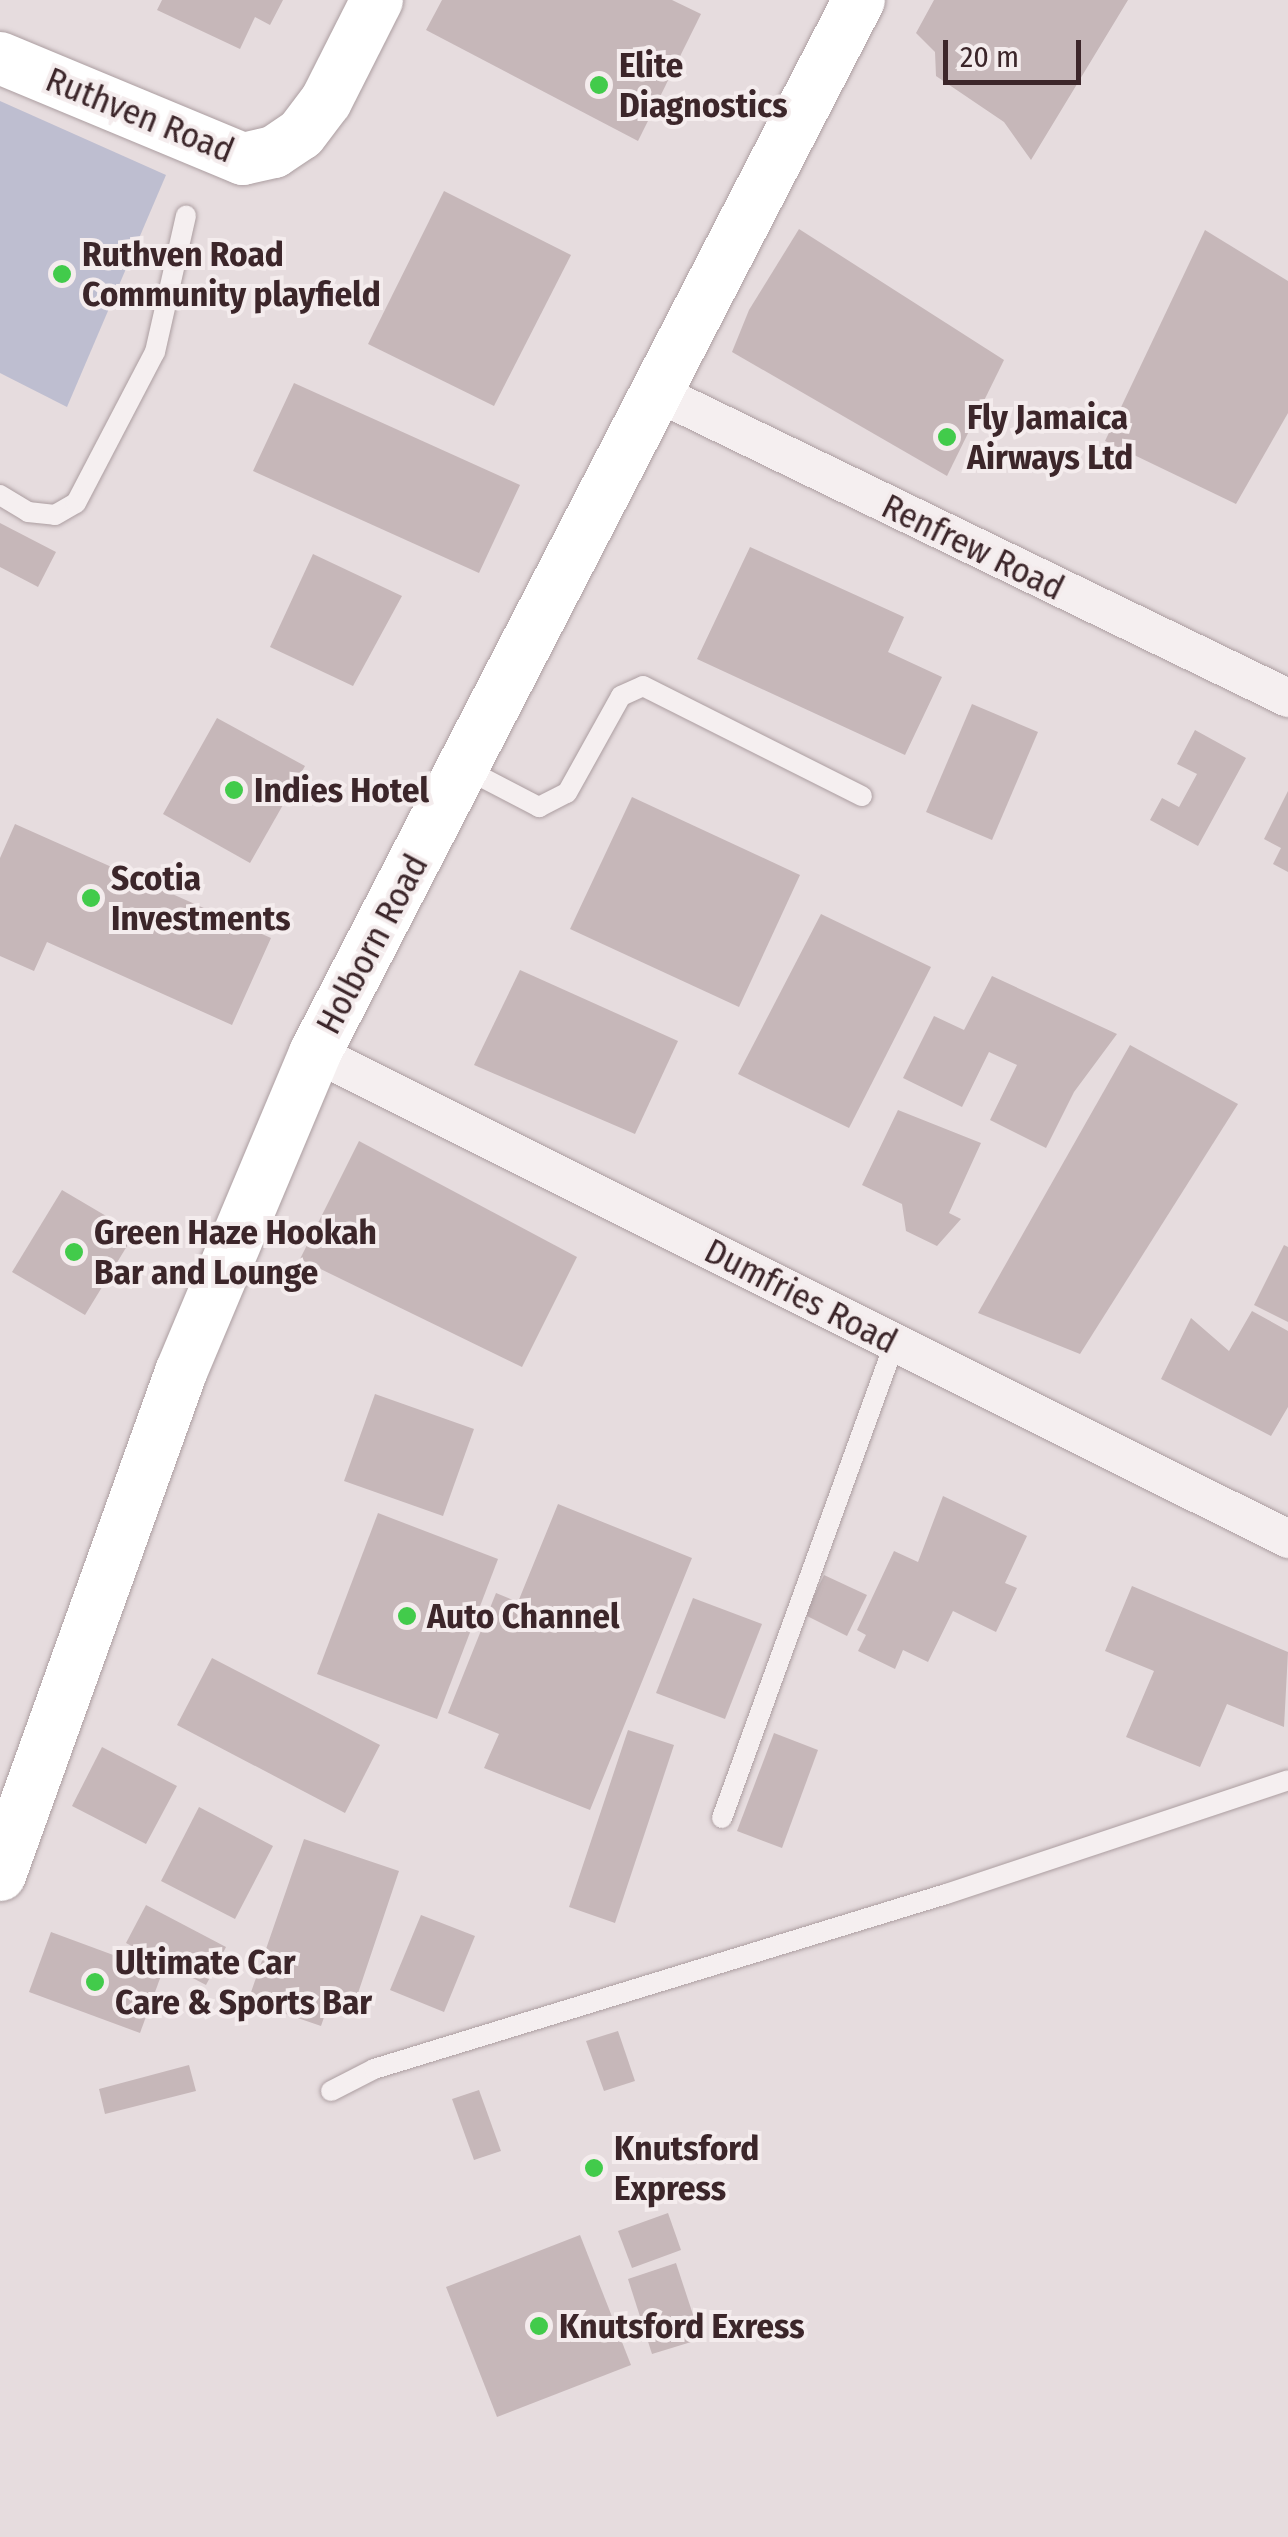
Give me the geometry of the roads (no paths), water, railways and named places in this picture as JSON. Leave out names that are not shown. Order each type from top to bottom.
[{"type":"street","name":"Ruthven Road","points":[[0,58],[243,159],[274,152],[301,134],[326,101],[378,0]]},
{"type":"street","name":"Holborn Road","points":[[0,1875],[180,1372],[315,1053],[660,394],[859,0]]},
{"type":"street","name":"Renfrew Road","points":[[660,394],[1288,698]]},
{"type":"street","name":"Dumfries Road","points":[[315,1053],[1288,1538]]},
{"type":"lane","points":[[0,495],[28,512],[54,515],[76,503],[155,352],[186,214]]},
{"type":"lane","points":[[464,768],[539,808],[567,793],[621,696],[642,686],[862,796]]},
{"type":"lane","points":[[722,1818],[895,1342]]},
{"type":"lane","points":[[331,2091],[374,2069],[946,1894],[1288,1780]]},
{"type":"place","name":"Elite Diagnostics","points":[[599,85]]},
{"type":"place","name":"Ruthven Road Community playfield","points":[[62,274]]},
{"type":"place","name":"Fly Jamaica Airways Ltd","points":[[947,437]]},
{"type":"place","name":"Indies Hotel","points":[[234,790]]},
{"type":"place","name":"Scotia Investments","points":[[91,898]]},
{"type":"place","name":"Green Haze Hookah Bar and Lounge","points":[[74,1252]]},
{"type":"place","name":"Auto Channel","points":[[407,1616]]},
{"type":"place","name":"Ultimate Car Care & Sports Bar","points":[[95,1982]]},
{"type":"place","name":"Knutsford Express","points":[[594,2168]]},
{"type":"place","name":"Knutsford Exress","points":[[539,2326]]}]
